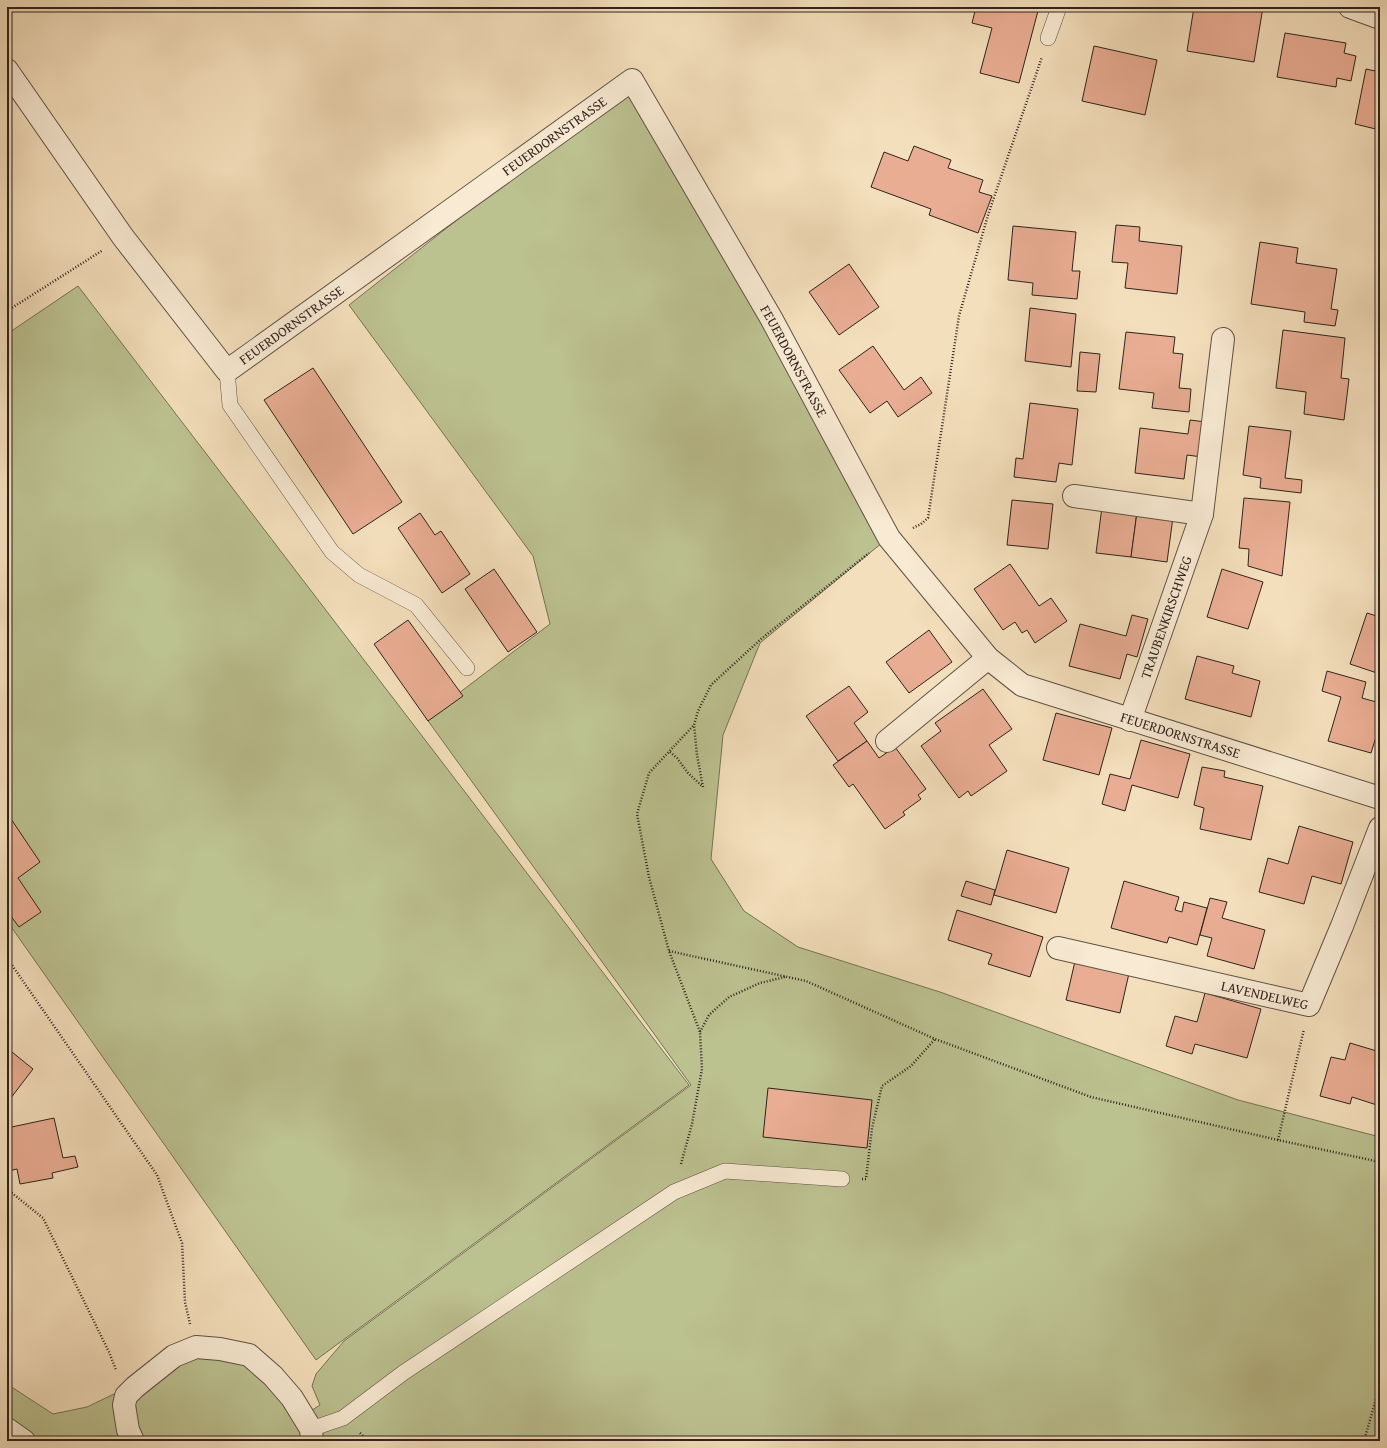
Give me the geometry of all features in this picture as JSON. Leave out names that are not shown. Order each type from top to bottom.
[{"type":"street","points":[[1350,7],[1380,18]]},
{"type":"street","name":"FEUERDORNSTRASSE","points":[[8,72],[122,237],[227,371],[632,80],[770,318],[889,538],[988,658],[1022,685],[1380,798]]},
{"type":"street","name":"TRAUBENKIRSCHWEG","points":[[1130,720],[1202,514],[1223,339]]},
{"type":"street","points":[[1074,496],[1202,514]]},
{"type":"street","points":[[887,742],[988,658]]},
{"type":"street","name":"LAVENDELWEG","points":[[1058,948],[1309,1005],[1342,926],[1380,828]]},
{"type":"street","points":[[133,1441],[128,1430],[124,1405],[126,1396],[174,1356],[196,1347],[220,1349],[249,1355],[273,1376],[292,1398],[312,1435]]},
{"type":"street","points":[[7,1430],[24,1441]]},
{"type":"lane","points":[[1048,38],[1059,7]]},
{"type":"lane","points":[[227,371],[230,405],[332,552],[359,575],[416,605],[467,668]]},
{"type":"lane","points":[[312,1435],[343,1418],[403,1373],[674,1192],[725,1171],[842,1180]]},
{"type":"path","points":[[674,1192],[692,1124],[702,1069],[700,1032],[670,951],[650,877],[637,814],[649,773],[670,752],[694,724],[711,685],[761,639],[889,538],[921,524],[928,518],[959,316],[988,215],[1048,38]]},
{"type":"path","points":[[7,311],[122,237]]},
{"type":"path","points":[[670,752],[677,758],[688,773],[703,787],[697,755],[694,724]]},
{"type":"path","points":[[670,951],[786,977],[806,980],[935,1039],[1091,1097],[1380,1162]]},
{"type":"path","points":[[7,958],[157,1175],[182,1243],[185,1302],[196,1347]]},
{"type":"path","points":[[700,1032],[709,1015],[729,997],[760,983],[786,977]]},
{"type":"path","points":[[1278,1140],[1309,1005]]},
{"type":"path","points":[[842,1180],[866,1179],[872,1128],[882,1086],[911,1066],[935,1039]]},
{"type":"path","points":[[7,1189],[43,1218],[109,1352],[126,1396]]},
{"type":"path","points":[[1364,1441],[1380,1385]]},
{"type":"green space","points":[[632,82],[888,538],[760,643],[723,735],[711,859],[744,911],[798,947],[940,992],[1238,1100],[1380,1137],[1380,1441],[7,1441],[7,1384],[53,1414],[87,1407],[145,1379],[174,1356],[249,1356],[303,1416],[320,1405],[312,1386],[316,1374],[344,1341],[691,1085],[426,718],[550,624],[533,556],[349,305]]},
{"type":"green space","points":[[78,286],[689,1085],[316,1360],[7,921],[7,334]]},
{"type":"building","points":[[976,7],[1039,7],[1019,83],[980,73],[992,28],[972,23]]},
{"type":"building","points":[[1194,7],[1263,7],[1254,62],[1187,51]]},
{"type":"building","points":[[1285,33],[1346,43],[1344,53],[1356,56],[1351,81],[1337,78],[1336,87],[1277,77]]},
{"type":"building","points":[[1094,46],[1157,60],[1145,115],[1082,101]]},
{"type":"building","points":[[1366,69],[1380,72],[1380,130],[1355,124]]},
{"type":"building","points":[[914,146],[951,160],[948,168],[983,180],[979,192],[992,196],[978,233],[929,215],[931,209],[871,187],[884,152],[908,161]]},
{"type":"building","points":[[1116,225],[1140,227],[1139,241],[1182,246],[1177,294],[1125,288],[1128,263],[1112,262]]},
{"type":"building","points":[[1013,226],[1076,232],[1072,271],[1080,271],[1077,299],[1032,295],[1033,283],[1008,280]]},
{"type":"building","points":[[1260,242],[1298,248],[1296,263],[1337,269],[1331,309],[1338,310],[1335,326],[1304,322],[1305,312],[1251,304]]},
{"type":"building","points":[[849,264],[879,307],[839,335],[809,292]]},
{"type":"building","points":[[1030,308],[1076,314],[1071,367],[1025,361]]},
{"type":"building","points":[[1283,330],[1345,338],[1341,378],[1349,379],[1344,420],[1304,414],[1306,392],[1276,388]]},
{"type":"building","points":[[1126,332],[1175,337],[1173,353],[1183,354],[1179,388],[1191,389],[1189,412],[1152,408],[1154,393],[1119,389]]},
{"type":"building","points":[[873,346],[904,390],[921,377],[932,393],[898,417],[887,401],[870,413],[839,370]]},
{"type":"building","points":[[1080,352],[1100,354],[1096,392],[1077,391]]},
{"type":"building","points":[[313,368],[402,502],[353,534],[264,400]]},
{"type":"building","points":[[1030,403],[1078,409],[1072,465],[1059,463],[1056,482],[1014,477],[1016,458],[1023,459]]},
{"type":"building","points":[[1190,420],[1206,422],[1202,457],[1187,455],[1184,479],[1135,473],[1140,428],[1188,434]]},
{"type":"building","points":[[1249,426],[1291,431],[1285,478],[1302,480],[1301,493],[1260,488],[1261,478],[1243,475]]},
{"type":"building","points":[[1244,498],[1290,502],[1282,576],[1248,566],[1249,549],[1239,548]]},
{"type":"building","points":[[1012,500],[1053,504],[1048,549],[1007,545]]},
{"type":"building","points":[[1102,507],[1137,512],[1131,557],[1096,553]]},
{"type":"building","points":[[1137,512],[1173,517],[1167,562],[1131,557]]},
{"type":"building","points":[[420,513],[435,535],[441,531],[470,574],[442,593],[398,528]]},
{"type":"building","points":[[1010,564],[1039,606],[1051,598],[1067,621],[1035,643],[1027,630],[1022,633],[1015,622],[1003,630],[974,589]]},
{"type":"building","points":[[494,569],[537,632],[508,652],[465,589]]},
{"type":"building","points":[[1222,569],[1263,582],[1248,629],[1207,617]]},
{"type":"building","points":[[1367,613],[1380,617],[1380,674],[1350,664]]},
{"type":"building","points":[[1132,615],[1148,619],[1137,657],[1127,654],[1120,679],[1069,666],[1080,624],[1126,636]]},
{"type":"building","points":[[408,620],[463,696],[428,721],[374,644]]},
{"type":"building","points":[[929,630],[952,662],[909,693],[886,662]]},
{"type":"building","points":[[1197,656],[1234,666],[1232,673],[1260,681],[1251,717],[1185,699]]},
{"type":"building","points":[[1327,671],[1366,682],[1362,698],[1380,703],[1380,724],[1371,753],[1328,741],[1341,697],[1322,691]]},
{"type":"building","points":[[849,686],[868,712],[854,723],[867,741],[838,761],[806,716]]},
{"type":"building","points":[[983,689],[1012,729],[989,745],[1007,771],[971,796],[968,791],[959,798],[921,746],[941,731],[935,723]]},
{"type":"building","points":[[1056,713],[1112,728],[1099,775],[1043,760]]},
{"type":"building","points":[[1141,740],[1190,754],[1178,798],[1132,785],[1125,811],[1102,804],[1110,774],[1130,779]]},
{"type":"building","points":[[867,741],[879,758],[895,747],[926,789],[918,795],[921,799],[903,812],[905,815],[885,829],[853,784],[849,787],[833,765]]},
{"type":"building","points":[[1202,767],[1225,771],[1224,777],[1263,786],[1251,840],[1200,829],[1204,808],[1194,805]]},
{"type":"building","points":[[9,816],[40,862],[18,878],[41,912],[19,927],[7,911],[7,817]]},
{"type":"building","points":[[1299,826],[1353,842],[1341,884],[1312,876],[1304,904],[1259,892],[1268,858],[1288,864]]},
{"type":"building","points":[[1007,850],[1069,868],[1056,913],[994,895]]},
{"type":"building","points":[[966,881],[995,890],[991,905],[961,896]]},
{"type":"building","points":[[1124,881],[1179,897],[1175,910],[1182,912],[1184,902],[1207,908],[1197,945],[1169,937],[1167,943],[1111,928]]},
{"type":"building","points":[[1210,898],[1227,902],[1222,918],[1265,930],[1254,969],[1207,956],[1212,938],[1200,935]]},
{"type":"building","points":[[957,910],[1043,937],[1030,977],[988,964],[992,954],[948,940]]},
{"type":"building","points":[[1380,911],[1380,929],[1375,927]]},
{"type":"building","points":[[1076,957],[1130,969],[1120,1013],[1066,1000]]},
{"type":"building","points":[[1205,993],[1261,1009],[1247,1058],[1195,1044],[1192,1054],[1166,1046],[1175,1016],[1197,1022]]},
{"type":"building","points":[[1350,1043],[1380,1052],[1380,1106],[1352,1097],[1350,1104],[1320,1096],[1331,1057],[1345,1060]]},
{"type":"building","points":[[7,1048],[33,1069],[7,1103]]},
{"type":"building","points":[[768,1088],[872,1100],[867,1148],[763,1137]]},
{"type":"building","points":[[54,1118],[63,1158],[75,1156],[78,1167],[52,1173],[53,1178],[20,1184],[17,1169],[8,1171],[7,1128]]}]
